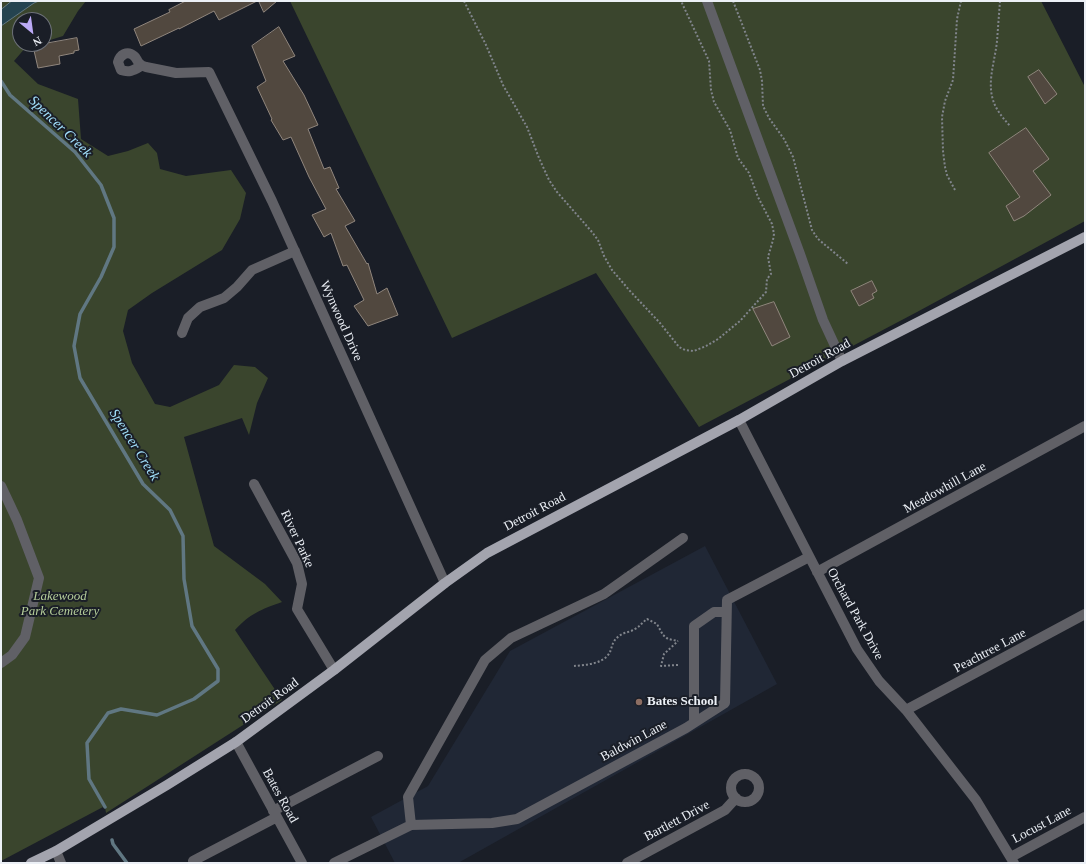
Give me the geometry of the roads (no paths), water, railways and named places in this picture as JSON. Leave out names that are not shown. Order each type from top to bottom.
[{"type":"main road","name":"Detroit Road","points":[[31,863],[56,851],[236,742],[334,670],[445,583],[487,553],[739,420],[842,361],[1085,237]]},
{"type":"street","points":[[707,1],[795,239],[814,296],[842,361]]},
{"type":"street","name":"Wynwood Drive","points":[[142,66],[176,73],[209,72],[295,251],[445,583]]},
{"type":"street","points":[[182,333],[188,318],[200,307],[224,298],[237,287],[252,270],[295,251]]},
{"type":"street","name":"Orchard Park Drive","points":[[739,420],[857,649],[879,681],[906,710],[976,800],[1013,860]]},
{"type":"street","name":"Meadowhill Lane","points":[[817,572],[1085,426]]},
{"type":"street","name":"River Parke","points":[[254,484],[297,562],[302,584],[297,609],[334,670]]},
{"type":"street","points":[[1,486],[17,520],[39,578],[25,637],[12,655],[1,664]]},
{"type":"street","points":[[411,825],[408,797],[486,660],[511,638],[604,594],[683,538]]},
{"type":"street","name":"Baldwin Lane","points":[[334,863],[411,825],[485,824],[517,819],[694,723],[725,703],[727,600],[809,557]]},
{"type":"street","points":[[694,723],[694,626],[714,612],[726,612]]},
{"type":"street","name":"Peachtree Lane","points":[[906,710],[1085,614]]},
{"type":"street","name":"Bates Road","points":[[236,742],[302,863]]},
{"type":"street","points":[[193,861],[378,756]]},
{"type":"street","name":"Bartlett Drive","points":[[627,863],[725,810],[736,798]]},
{"type":"street","name":"Locust Lane","points":[[1013,860],[1085,817]]},
{"type":"street","points":[[56,851],[61,863]]},
{"type":"waterway","name":"Spencer Creek","points":[[1,81],[10,95],[75,152],[101,185],[114,218],[114,247],[101,277],[80,314],[74,346],[80,378],[143,484],[170,510],[183,536],[184,579],[192,626],[218,669],[218,681],[194,699],[157,715],[121,709],[108,713],[87,743],[89,779],[105,807]]},
{"type":"waterway","name":"Spencer Creek","points":[[112,840],[113,844],[127,863]]},
{"type":"place","name":"Bates School","points":[[639,702]]},
{"type":"park label","name":"Lakewood Park Cemetery","points":[[60,604]]}]
